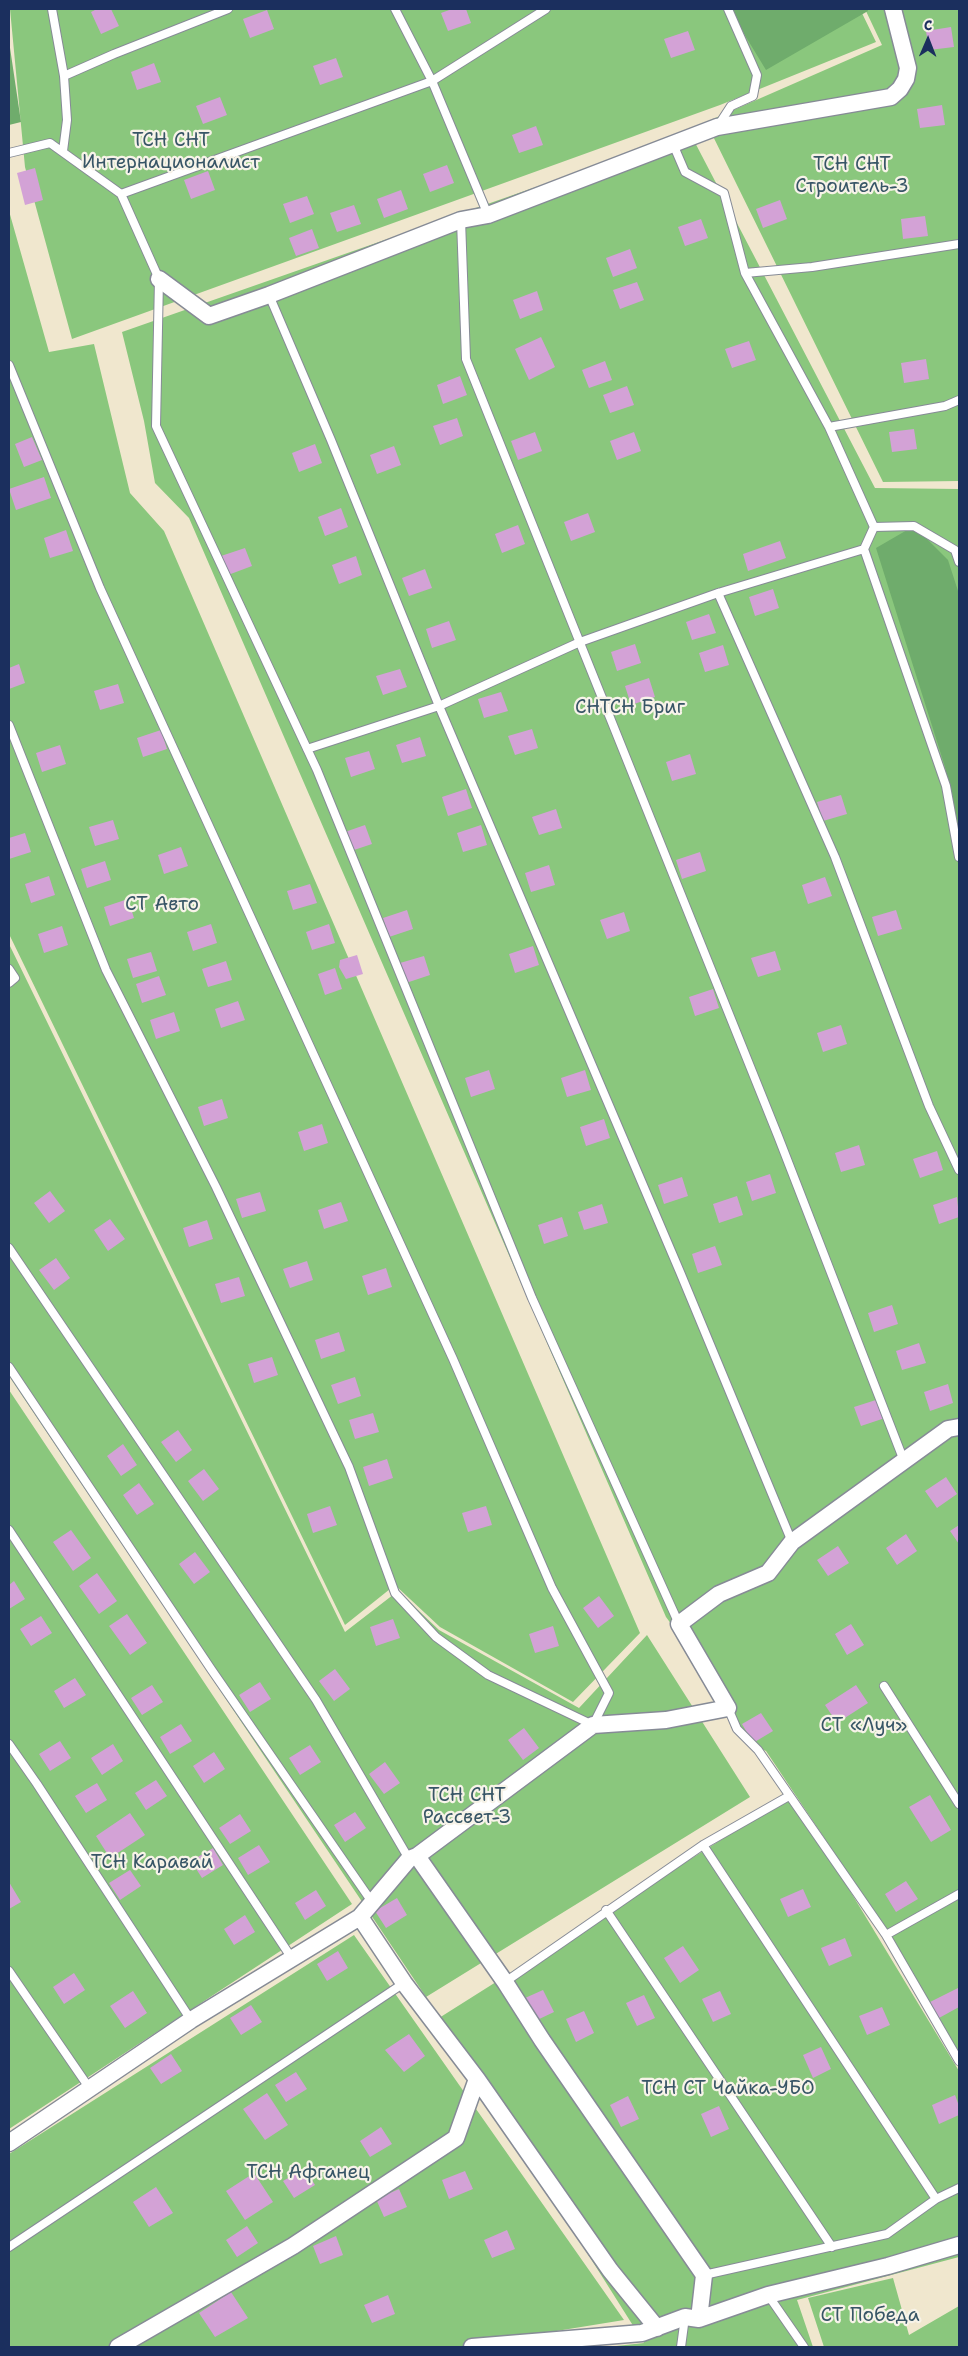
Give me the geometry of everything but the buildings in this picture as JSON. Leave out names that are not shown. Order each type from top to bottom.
[{"type":"street","points":[[160,279],[209,316],[270,295],[461,220],[488,215],[717,127],[891,97],[900,89],[906,79],[908,68],[893,9]]},
{"type":"street","points":[[9,2143],[191,2020],[291,1957],[360,1917],[413,1857],[593,1726],[666,1720],[728,1708],[679,1624],[719,1594],[768,1574],[792,1542],[948,1429],[959,1426]]},
{"type":"street","points":[[413,1857],[505,1982],[542,2040],[704,2276],[692,2318]]},
{"type":"street","points":[[360,1917],[404,1983],[477,2078],[610,2270],[657,2328]]},
{"type":"street","points":[[118,2347],[293,2246],[456,2138],[477,2078]]},
{"type":"street","points":[[472,2347],[551,2343],[642,2333],[768,2295],[888,2266],[959,2246]]},
{"type":"lane","points":[[52,9],[64,76],[67,120],[63,151]]},
{"type":"lane","points":[[64,76],[228,9]]},
{"type":"lane","points":[[395,9],[432,81],[488,215]]},
{"type":"lane","points":[[121,194],[432,81],[546,9]]},
{"type":"lane","points":[[717,127],[731,106],[752,96],[757,75],[728,9]]},
{"type":"lane","points":[[9,152],[50,143],[121,194],[160,279],[156,426],[307,749],[532,1298],[679,1624]]},
{"type":"lane","points":[[673,144],[685,172],[724,193],[745,272],[829,427],[874,527],[864,549],[946,786],[959,857]]},
{"type":"lane","points":[[461,220],[466,359],[778,1136],[904,1461]]},
{"type":"lane","points":[[745,272],[812,267],[959,244]]},
{"type":"lane","points":[[270,295],[439,706],[680,1272],[792,1542]]},
{"type":"lane","points":[[9,365],[100,588],[453,1358],[552,1588],[609,1693],[593,1726],[488,1676],[436,1637],[395,1593],[349,1467],[216,1187],[106,970],[9,725]]},
{"type":"lane","points":[[829,427],[945,406],[959,400]]},
{"type":"lane","points":[[874,527],[914,526],[957,550],[959,562]]},
{"type":"lane","points":[[307,749],[439,706],[580,642],[718,593],[864,549]]},
{"type":"lane","points":[[718,593],[835,857],[929,1106],[959,1170]]},
{"type":"lane","points":[[9,969],[15,978],[9,983]]},
{"type":"lane","points":[[9,1248],[316,1700],[413,1857]]},
{"type":"lane","points":[[9,1367],[211,1669],[372,1902]]},
{"type":"lane","points":[[9,1530],[291,1957]]},
{"type":"lane","points":[[884,1686],[959,1804]]},
{"type":"lane","points":[[728,1708],[737,1729],[758,1750],[886,1935],[959,2061]]},
{"type":"lane","points":[[9,1744],[191,2020]]},
{"type":"lane","points":[[505,1982],[606,1910],[703,1846],[789,1796]]},
{"type":"lane","points":[[703,1846],[936,2199]]},
{"type":"lane","points":[[886,1935],[959,1894]]},
{"type":"lane","points":[[606,1910],[832,2247]]},
{"type":"lane","points":[[9,1971],[90,2089]]},
{"type":"lane","points":[[9,2247],[404,1983]]},
{"type":"lane","points":[[704,2276],[887,2234],[936,2199],[959,2188]]},
{"type":"lane","points":[[768,2295],[804,2347]]},
{"type":"lane","points":[[681,2347],[692,2318]]},
{"type":"green space","name":"ТСН СНТ Интернационалист","points":[[10,9],[860,9],[876,42],[720,105],[72,339],[25,167]]},
{"type":"green space","points":[[729,9],[867,9],[868,11],[766,70]]},
{"type":"green space","name":"ТСН СНТ Строитель-3","points":[[865,9],[959,9],[959,481],[883,482],[706,122],[882,45]]},
{"type":"green space","points":[[9,41],[21,122],[9,125]]},
{"type":"green space","name":"СНТСН Бриг","points":[[690,133],[875,488],[959,489],[959,2055],[835,1854],[766,1751],[755,1746],[739,1725],[726,1698],[666,1617],[189,518],[155,483],[144,421],[122,332]]},
{"type":"green space","name":"СТ Авто","points":[[9,211],[49,352],[94,344],[130,493],[164,531],[640,1633],[573,1702],[440,1627],[395,1585],[345,1625],[9,934]]},
{"type":"green space","points":[[914,526],[948,560],[959,594],[959,832],[945,767],[876,548]]},
{"type":"green space","name":"ТСН СНТ Рассвет-3","points":[[9,944],[345,1632],[398,1591],[439,1630],[579,1708],[647,1635],[750,1797],[426,1997],[9,1376]]},
{"type":"green space","name":"ТСН Каравай","points":[[9,1390],[352,1904],[9,2129]]},
{"type":"green space","name":"ТСН СТ Чайка-УБО","points":[[792,1795],[959,2071],[959,2257],[797,2300],[813,2347],[607,2347],[644,2343],[439,2018]]},
{"type":"green space","name":"ТСН Афганец","points":[[354,1935],[624,2320],[458,2347],[9,2347],[9,2154]]},
{"type":"green space","name":"СТ Победа","points":[[893,2278],[909,2335],[959,2306],[959,2347],[824,2347],[808,2298]]},
{"type":"park label","name":"СТ «Луч»","points":[[864,1726]]}]
